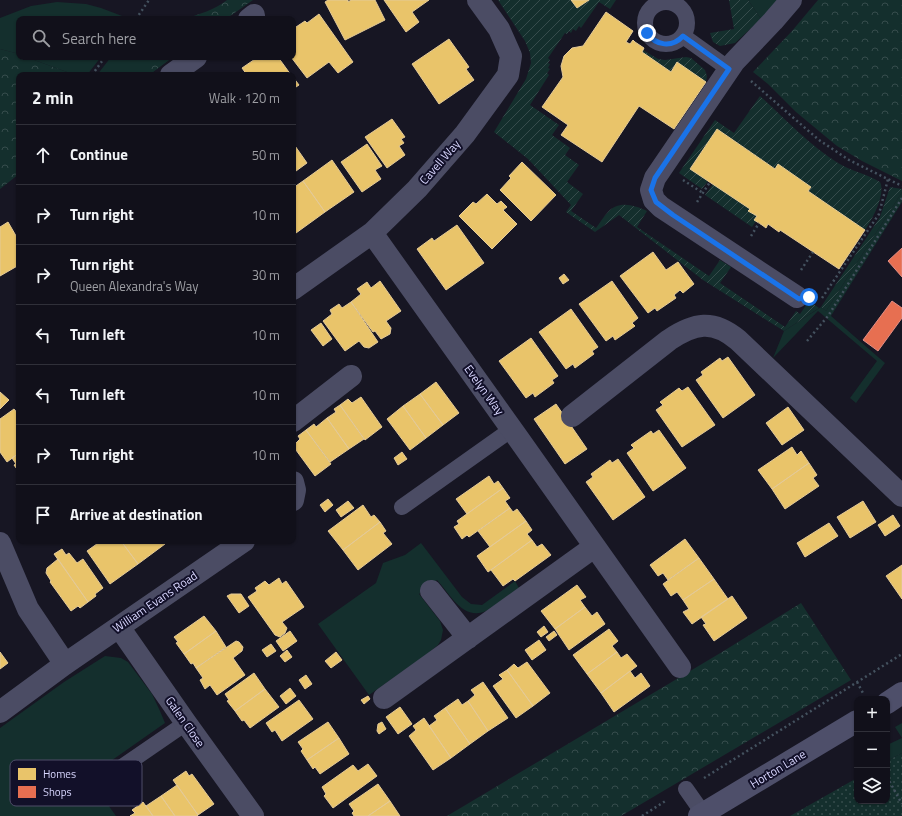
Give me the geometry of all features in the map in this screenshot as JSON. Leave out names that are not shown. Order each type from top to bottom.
[{"type":"street","name":"Cavell Way","points":[[296,288],[372,233],[417,189],[465,134],[508,75],[511,56],[499,29],[478,0]]},
{"type":"street","points":[[791,0],[730,68],[655,178],[651,190],[654,200],[658,204],[797,297]]},
{"type":"street","points":[[175,72],[192,60]]},
{"type":"street","name":"Evelyn Way","points":[[372,233],[680,667]]},
{"type":"street","points":[[572,416],[679,333],[697,326],[712,326],[725,331],[738,340],[902,496]]},
{"type":"street","points":[[296,418],[351,376]]},
{"type":"street","points":[[0,543],[28,609],[65,664]]},
{"type":"street","name":"William Evans Road","points":[[0,712],[65,664],[240,544]]},
{"type":"street","points":[[384,698],[594,547]]},
{"type":"street","points":[[431,592],[468,638]]},
{"type":"street","name":"Galen Close","points":[[119,627],[253,816]]},
{"type":"street","points":[[890,701],[902,693]]},
{"type":"street","name":"Horton Lane","points":[[703,815],[854,723]]},
{"type":"lane","points":[[667,1],[678,6],[685,13],[687,20],[687,26],[683,36],[672,44],[662,44],[651,39],[645,30],[644,20],[648,11],[656,4],[667,1]]},
{"type":"lane","points":[[683,36],[730,68]]},
{"type":"lane","points":[[402,507],[512,429]]},
{"type":"lane","points":[[132,760],[186,723]]},
{"type":"lane","points":[[686,789],[703,815]]},
{"type":"path","points":[[138,16],[148,0]]},
{"type":"path","points":[[94,72],[103,60]]},
{"type":"path","points":[[730,68],[757,86],[819,140],[849,160],[902,186]]},
{"type":"path","points":[[797,297],[801,299],[807,296],[819,303],[879,214],[888,179]]},
{"type":"path","points":[[807,341],[828,316],[902,198]]},
{"type":"path","points":[[642,816],[902,654]]},
{"type":"path","points":[[857,682],[863,693]]},
{"type":"path","points":[[890,782],[902,804]]},
{"type":"green space","points":[[227,0],[253,0],[230,16],[194,16],[201,14]]},
{"type":"green space","points":[[498,0],[571,0],[577,8],[589,0],[616,0],[610,9],[599,2],[581,28],[579,26],[576,31],[573,29],[571,33],[569,31],[567,34],[565,33],[548,58],[550,60],[548,63],[550,64],[548,68],[550,69],[547,73],[549,75],[530,105],[559,125],[552,135],[570,148],[565,155],[579,165],[567,182],[583,194],[571,211],[596,228],[608,212],[617,206],[627,205],[647,211],[637,227],[709,276],[720,260],[731,267],[720,283],[785,327],[796,311],[800,314],[809,301],[819,308],[784,331],[703,280],[619,215],[595,232],[566,212],[571,205],[528,159],[494,132],[526,79],[531,63],[530,53],[525,41]]},
{"type":"green space","points":[[729,0],[748,0],[761,19],[735,43],[720,46],[713,42],[710,33],[734,29]]},
{"type":"green space","points":[[748,0],[780,0],[761,19]]},
{"type":"green space","points":[[818,0],[902,0],[902,181],[862,161],[837,146],[796,112],[768,84],[753,72],[792,31]]},
{"type":"green space","points":[[57,2],[86,4],[122,16],[16,16],[16,53],[0,49],[0,18],[31,6]]},
{"type":"green space","points":[[0,49],[16,53],[16,60],[34,60],[67,72],[16,72],[16,176],[0,189]]},
{"type":"green space","points":[[643,50],[658,59],[665,60],[686,57],[691,58],[705,70],[707,76],[706,82],[678,63],[671,72],[642,52]]},
{"type":"green space","points":[[34,60],[99,60],[89,72],[67,72]]},
{"type":"green space","points":[[109,60],[169,60],[153,72],[99,72]]},
{"type":"green space","points":[[143,60],[169,60],[153,72],[149,72]]},
{"type":"green space","points":[[760,96],[817,148],[828,156],[843,166],[880,182],[880,200],[865,230],[808,191],[811,187],[778,165],[775,169],[717,129],[690,168],[708,181],[702,189],[679,173],[715,120],[734,133]]},
{"type":"green space","points":[[713,184],[750,209],[749,211],[757,216],[752,227],[705,195]]},
{"type":"green space","points":[[890,187],[902,189],[902,192],[826,311],[821,307],[880,217]]},
{"type":"green space","points":[[902,192],[902,202],[831,316],[885,363],[856,403],[850,398],[877,361],[818,311],[773,358],[784,331],[821,307],[826,311]]},
{"type":"green space","points":[[421,543],[462,597],[471,604],[482,605],[515,581],[519,588],[488,610],[479,613],[472,613],[458,605],[437,580],[419,594],[440,621],[443,630],[441,640],[438,645],[426,655],[369,695],[318,624],[376,583],[383,563],[405,555]]},
{"type":"green space","points":[[801,603],[851,680],[621,816],[447,816],[722,652]]},
{"type":"green space","points":[[105,656],[121,658],[128,662],[152,694],[165,723],[112,760],[10,760],[10,806],[109,806],[116,816],[0,816],[0,728],[64,682]]},
{"type":"green space","points":[[902,723],[902,738],[895,727]]},
{"type":"green space","points":[[902,738],[902,753],[890,759],[890,744]]},
{"type":"green space","points":[[902,753],[902,816],[790,816],[854,780],[854,804],[890,804],[890,759]]},
{"type":"building: Homes","points":[[328,0],[348,0],[348,2],[351,0],[375,0],[385,20],[345,40],[325,2]]},
{"type":"building: Homes","points":[[384,0],[429,0],[412,12],[419,22],[406,32]]},
{"type":"building: Homes","points":[[571,0],[589,0],[577,8]]},
{"type":"building: Homes","points":[[606,12],[633,31],[626,42],[630,44],[633,40],[644,48],[642,52],[671,72],[677,62],[706,82],[674,129],[639,106],[602,162],[561,135],[568,125],[542,107],[563,77],[561,66],[564,56],[572,48],[583,46]]},
{"type":"building: Homes","points":[[319,14],[353,62],[338,73],[329,62],[307,78],[293,60],[296,60],[296,27],[305,21],[307,23]]},
{"type":"building: Homes","points":[[449,39],[469,67],[466,69],[474,80],[439,104],[412,64]]},
{"type":"building: Homes","points":[[254,60],[280,60],[289,72],[245,72],[242,68]]},
{"type":"building: Homes","points":[[392,119],[405,137],[401,139],[404,143],[399,146],[405,155],[387,168],[365,137]]},
{"type":"building: Homes","points":[[717,129],[775,169],[778,164],[811,187],[808,191],[865,230],[839,269],[780,230],[779,232],[768,224],[766,228],[754,220],[757,216],[748,211],[750,209],[690,169]]},
{"type":"building: Homes","points":[[367,144],[382,166],[375,170],[381,179],[362,192],[341,162]]},
{"type":"building: Homes","points":[[296,147],[307,163],[296,171]]},
{"type":"building: Homes","points":[[332,160],[354,192],[325,212],[303,181]]},
{"type":"building: Homes","points":[[522,162],[556,195],[531,221],[500,190],[511,178],[509,176]]},
{"type":"building: Homes","points":[[303,181],[325,212],[296,233],[296,186]]},
{"type":"building: Homes","points":[[487,194],[497,204],[501,201],[507,207],[503,210],[517,224],[492,249],[459,216],[473,202],[476,204]]},
{"type":"building: Homes","points":[[8,222],[16,236],[16,267],[0,276],[0,227]]},
{"type":"building: Homes","points":[[457,225],[484,263],[446,290],[417,249],[432,238],[434,241]]},
{"type":"building: Homes","points":[[653,252],[666,270],[678,262],[694,284],[683,293],[680,290],[674,295],[676,298],[657,311],[655,308],[648,313],[620,276]]},
{"type":"building: Homes","points":[[564,274],[569,280],[563,284],[559,278]]},
{"type":"building: Homes","points":[[380,281],[401,311],[386,321],[391,328],[390,334],[381,339],[375,331],[373,332],[351,302],[361,294],[357,289],[367,282],[371,288]]},
{"type":"building: Homes","points":[[612,281],[638,318],[632,323],[635,326],[615,340],[613,336],[606,341],[579,304]]},
{"type":"building: Homes","points":[[351,302],[378,342],[369,348],[364,347],[359,341],[345,351],[323,321],[332,314],[330,310],[339,304],[342,308]]},
{"type":"building: Homes","points":[[571,309],[598,347],[592,351],[594,354],[575,368],[573,364],[566,369],[539,332]]},
{"type":"building: Homes","points":[[321,323],[332,339],[323,346],[311,330]]},
{"type":"building: Homes","points":[[531,338],[558,376],[552,380],[554,383],[535,397],[533,393],[526,398],[499,361]]},
{"type":"building: Homes","points":[[728,357],[755,395],[723,418],[696,380],[703,375],[701,372],[720,358],[722,361]]},
{"type":"building: Homes","points":[[436,382],[459,413],[443,425],[420,394]]},
{"type":"building: Homes","points":[[688,387],[715,425],[682,447],[656,410],[663,405],[660,402],[679,388],[682,391]]},
{"type":"building: Homes","points":[[0,392],[9,400],[0,409]]},
{"type":"building: Homes","points":[[420,394],[443,425],[426,438],[403,406]]},
{"type":"building: Homes","points":[[361,397],[382,427],[365,440],[340,405],[348,399],[352,403]]},
{"type":"building: Homes","points":[[556,404],[587,449],[565,464],[534,419]]},
{"type":"building: Homes","points":[[340,405],[364,439],[349,449],[327,418],[336,412],[334,409]]},
{"type":"building: Homes","points":[[403,406],[426,438],[410,450],[387,419]]},
{"type":"building: Homes","points":[[788,407],[804,430],[782,445],[766,423]]},
{"type":"building: Homes","points":[[14,409],[16,411],[16,455],[7,462],[0,452],[0,419]]},
{"type":"building: Homes","points":[[327,418],[349,449],[330,462],[306,430],[314,424],[316,427]]},
{"type":"building: Homes","points":[[306,430],[331,464],[315,476],[296,450],[296,443],[300,439],[298,436]]},
{"type":"building: Homes","points":[[659,430],[686,468],[653,491],[627,453],[634,448],[631,445],[651,431],[653,434]]},
{"type":"building: Homes","points":[[792,447],[797,455],[801,451],[809,463],[772,489],[758,470]]},
{"type":"building: Homes","points":[[402,452],[407,459],[398,465],[394,458]]},
{"type":"building: Homes","points":[[16,455],[16,464],[12,458]]},
{"type":"building: Homes","points":[[618,459],[645,497],[613,520],[586,482],[593,477],[591,474],[610,460],[612,463]]},
{"type":"building: Homes","points":[[809,463],[817,475],[813,478],[819,486],[785,509],[772,489]]},
{"type":"building: Homes","points":[[489,476],[494,484],[498,481],[503,488],[467,514],[456,499]]},
{"type":"building: Homes","points":[[503,488],[510,498],[505,501],[510,508],[469,537],[467,535],[462,539],[454,527],[459,524],[457,521]]},
{"type":"building: Homes","points":[[328,499],[333,505],[325,512],[320,505]]},
{"type":"building: Homes","points":[[348,501],[354,508],[341,517],[336,510]]},
{"type":"building: Homes","points":[[863,501],[876,522],[850,538],[837,517]]},
{"type":"building: Homes","points":[[363,505],[371,517],[374,515],[380,522],[343,550],[328,531]]},
{"type":"building: Homes","points":[[510,508],[513,512],[517,509],[526,521],[490,547],[478,531]]},
{"type":"building: Homes","points":[[893,515],[900,526],[885,536],[878,525]]},
{"type":"building: Homes","points":[[526,521],[532,530],[527,534],[532,540],[488,572],[477,556]]},
{"type":"building: Homes","points":[[380,522],[386,531],[383,533],[392,544],[358,570],[343,550]]},
{"type":"building: Homes","points":[[829,523],[838,536],[805,557],[797,543]]},
{"type":"building: Homes","points":[[685,539],[699,558],[668,580],[663,573],[658,576],[650,565]]},
{"type":"building: Homes","points":[[532,540],[537,547],[542,544],[551,555],[515,581],[513,579],[503,586],[491,570]]},
{"type":"building: Homes","points":[[97,544],[123,544],[138,564],[110,584],[87,551]]},
{"type":"building: Homes","points":[[123,544],[165,544],[138,564]]},
{"type":"building: Homes","points":[[62,549],[66,555],[69,553],[77,563],[83,559],[103,588],[88,602],[54,554]]},
{"type":"building: Homes","points":[[699,558],[714,579],[683,600],[677,592],[671,596],[663,584]]},
{"type":"building: Homes","points":[[58,559],[88,602],[80,608],[78,606],[71,611],[50,582],[51,581],[46,573],[47,568]]},
{"type":"building: Homes","points":[[902,565],[902,599],[886,576]]},
{"type":"building: Homes","points":[[279,578],[282,584],[286,581],[304,607],[282,622],[287,628],[285,633],[280,637],[275,635],[248,597],[257,591],[255,588],[265,581],[269,585]]},
{"type":"building: Homes","points":[[714,579],[728,599],[692,624],[683,612],[689,609],[683,600]]},
{"type":"building: Homes","points":[[577,585],[586,597],[580,600],[585,607],[555,629],[541,611]]},
{"type":"building: Homes","points":[[231,594],[241,594],[249,606],[239,613],[227,596]]},
{"type":"building: Homes","points":[[732,596],[747,618],[714,641],[703,625],[706,624],[701,617]]},
{"type":"building: Homes","points":[[585,607],[592,616],[597,612],[605,624],[569,650],[555,629]]},
{"type":"building: Homes","points":[[204,616],[216,631],[184,654],[176,643],[178,642],[174,637]]},
{"type":"building: Homes","points":[[544,626],[548,632],[541,637],[537,632]]},
{"type":"building: Homes","points":[[609,629],[618,641],[612,646],[617,652],[587,674],[573,655]]},
{"type":"building: Homes","points":[[216,631],[226,647],[196,668],[184,654]]},
{"type":"building: Homes","points":[[290,631],[297,641],[283,651],[276,641]]},
{"type":"building: Homes","points":[[554,631],[557,635],[549,641],[546,637]]},
{"type":"building: Homes","points":[[539,640],[546,650],[532,660],[525,650]]},
{"type":"building: Homes","points":[[236,641],[243,647],[242,651],[233,658],[245,675],[217,695],[210,685],[205,689],[200,680],[203,678],[196,668]]},
{"type":"building: Homes","points":[[271,644],[276,651],[267,657],[262,650]]},
{"type":"building: Homes","points":[[287,650],[292,657],[285,662],[280,656]]},
{"type":"building: Homes","points":[[0,652],[8,663],[0,669]]},
{"type":"building: Homes","points":[[336,652],[342,660],[331,668],[325,661]]},
{"type":"building: Homes","points":[[617,652],[621,658],[627,654],[637,666],[601,693],[587,674]]},
{"type":"building: Homes","points":[[527,662],[550,693],[533,706],[507,670],[514,664],[518,668]]},
{"type":"building: Homes","points":[[507,670],[533,706],[516,718],[493,686],[503,679],[499,675]]},
{"type":"building: Homes","points":[[630,671],[635,678],[641,673],[650,686],[614,712],[601,693]]},
{"type":"building: Homes","points":[[254,673],[265,689],[235,711],[227,701],[229,700],[225,694]]},
{"type":"building: Homes","points":[[306,675],[312,684],[305,689],[299,680]]},
{"type":"building: Homes","points":[[483,682],[508,718],[488,731],[468,701],[475,695],[471,690]]},
{"type":"building: Homes","points":[[290,688],[296,696],[286,704],[280,696]]},
{"type":"building: Homes","points":[[265,689],[279,707],[250,728],[244,720],[242,721],[235,711]]},
{"type":"building: Homes","points":[[368,696],[370,699],[364,704],[361,700]]},
{"type":"building: Homes","points":[[458,699],[462,705],[468,701],[488,731],[470,744],[445,708]]},
{"type":"building: Homes","points":[[299,700],[313,719],[282,741],[275,730],[272,732],[266,723]]},
{"type":"building: Homes","points":[[400,707],[412,724],[398,734],[386,717]]},
{"type":"building: Homes","points":[[445,708],[470,744],[451,758],[429,726],[437,720],[434,716]]},
{"type":"building: Homes","points":[[424,718],[451,758],[433,770],[409,736],[416,730],[413,726]]},
{"type":"building: Homes","points":[[328,722],[339,738],[307,760],[301,751],[303,749],[298,742]]},
{"type":"building: Homes","points":[[382,722],[386,729],[379,734],[377,731],[378,724]]},
{"type":"building: Homes","points":[[339,738],[349,754],[320,774],[315,767],[313,769],[307,760]]},
{"type":"building: Homes","points":[[368,764],[377,776],[333,808],[324,796],[326,794],[322,787],[353,765],[358,771]]},
{"type":"building: Homes","points":[[186,771],[189,776],[192,774],[214,804],[198,815],[173,780]]},
{"type":"building: Homes","points":[[378,784],[390,801],[368,816],[354,816],[352,813],[354,811],[349,804]]},
{"type":"building: Homes","points":[[177,785],[198,815],[197,816],[175,816],[161,796]]},
{"type":"building: Homes","points":[[161,796],[175,816],[153,816],[146,806]]},
{"type":"building: Homes","points":[[390,801],[400,816],[368,816]]},
{"type":"building: Homes","points":[[143,802],[153,816],[130,816],[135,813],[132,810],[138,806],[142,806]]},
{"type":"building: Shops","points":[[902,248],[902,277],[888,261]]},
{"type":"building: Shops","points":[[892,301],[902,308],[902,318],[878,351],[863,340]]},
{"type":"route","points":[[647,33],[651,39],[659,44],[669,44],[678,41],[683,36],[729,69],[655,178],[651,190],[654,200],[673,215],[799,299],[805,296],[809,297]]}]
